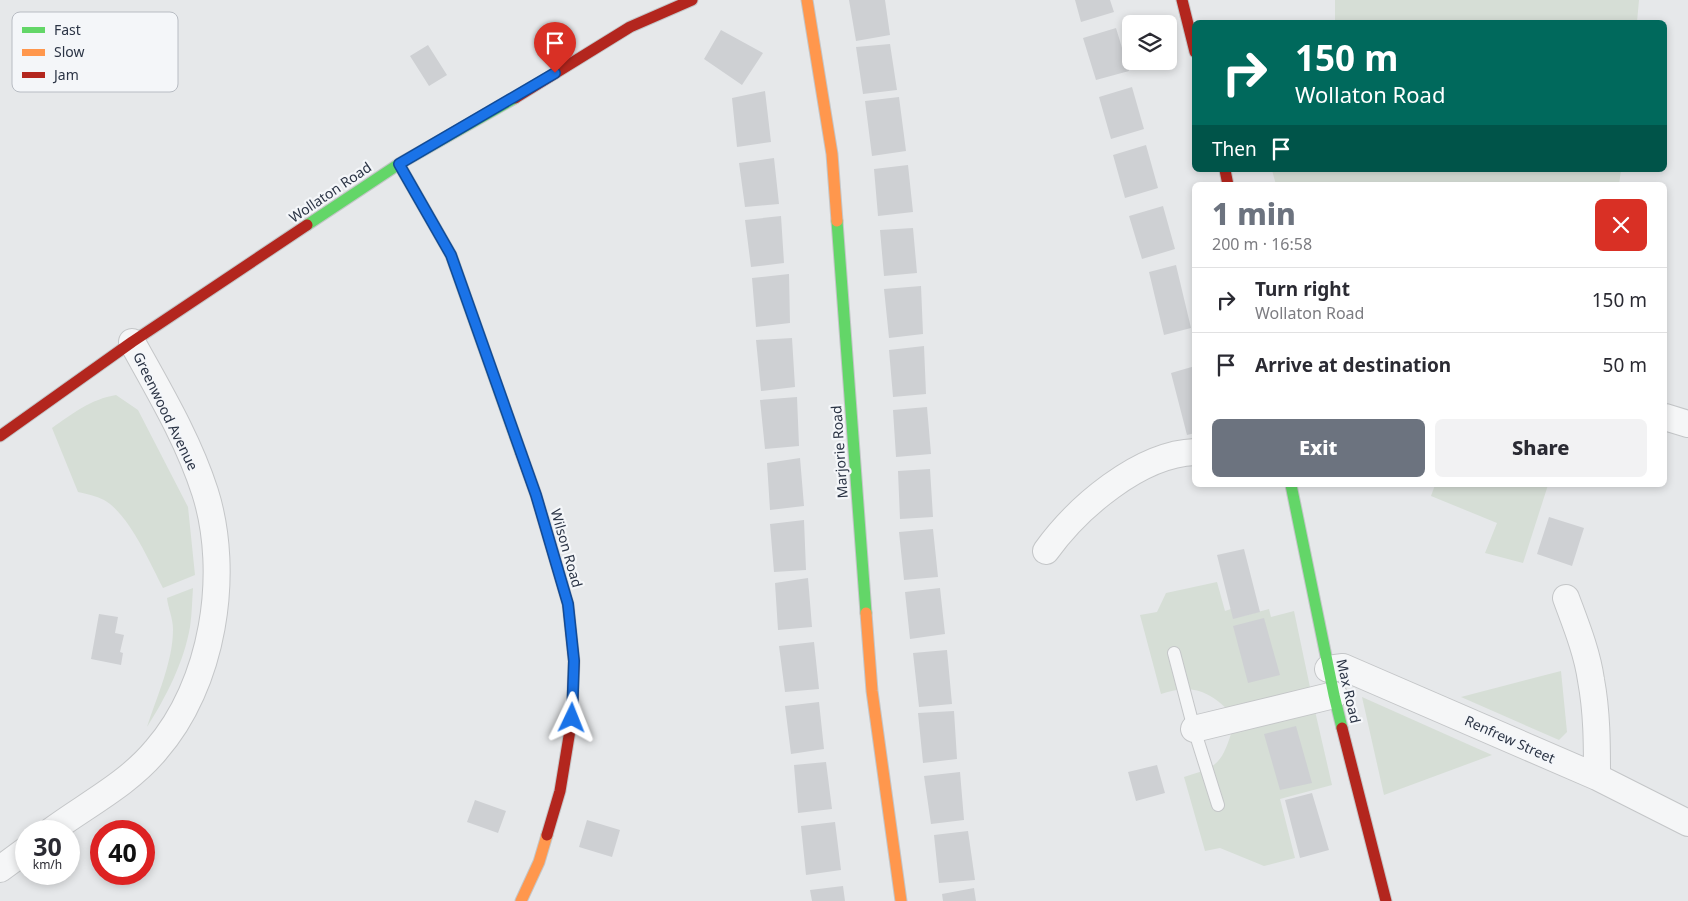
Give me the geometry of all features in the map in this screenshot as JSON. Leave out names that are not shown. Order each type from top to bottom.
[{"type":"street","name":"Wollaton Road","points":[[0,436],[132,342],[399,164],[525,92],[630,27],[692,0]]},
{"type":"street","name":"Marjorie Road","points":[[807,0],[832,154],[872,691],[901,901]]},
{"type":"street","points":[[1182,0],[1192,40]]},
{"type":"street","name":"Wilson Road","points":[[399,164],[451,255],[536,495],[568,604],[574,661],[572,718],[560,792],[538,862],[521,901]]},
{"type":"street","name":"Greenwood Avenue","points":[[67,820],[128,777],[156,752],[173,729],[188,702],[201,669],[211,631],[216,595],[214,529],[205,492],[172,416],[132,342]]},
{"type":"street","points":[[1667,418],[1688,424]]},
{"type":"street","points":[[1046,551],[1061,530],[1073,518],[1107,490],[1139,458],[1192,452]]},
{"type":"street","name":"Max Road","points":[[1291,487],[1328,669],[1386,901]]},
{"type":"street","points":[[1566,598],[1581,639],[1591,679],[1597,721],[1597,777]]},
{"type":"street","name":"Renfrew Street","points":[[1328,669],[1343,666],[1597,777],[1688,823]]},
{"type":"street","points":[[1194,729],[1334,695]]},
{"type":"street","points":[[0,869],[15,858]]},
{"type":"lane","points":[[1174,653],[1194,729],[1218,805]]},
{"type":"shaded area","points":[[1335,0],[1639,0],[1637,20],[1335,20]]},
{"type":"shaded area","points":[[1273,172],[1621,172],[1619,182],[1275,182]]},
{"type":"shaded area","points":[[116,395],[138,410],[188,507],[195,575],[163,588],[138,540],[122,516],[104,500],[78,492],[52,428],[74,412],[98,400]]},
{"type":"shaded area","points":[[1434,487],[1547,487],[1523,563],[1485,553],[1497,523],[1431,496]]},
{"type":"shaded area","points":[[1217,582],[1225,611],[1240,606],[1243,616],[1269,609],[1271,617],[1294,611],[1311,692],[1229,711],[1214,698],[1190,689],[1181,689],[1161,694],[1140,615],[1157,612],[1166,593]]},
{"type":"shaded area","points":[[193,588],[190,627],[179,666],[161,704],[147,727],[164,679],[170,654],[173,625],[167,598]]},
{"type":"shaded area","points":[[1561,671],[1567,732],[1559,740],[1461,697]]},
{"type":"shaded area","points":[[1362,697],[1492,755],[1384,795]]},
{"type":"shaded area","points":[[1315,711],[1332,785],[1280,799],[1295,858],[1264,866],[1220,848],[1205,851],[1184,777],[1211,767],[1216,763],[1221,758],[1232,731]]},
{"type":"building","points":[[849,0],[885,0],[890,35],[856,41]]},
{"type":"building","points":[[1075,0],[1110,0],[1114,12],[1081,22]]},
{"type":"building","points":[[1116,28],[1122,48],[1122,70],[1129,71],[1096,80],[1083,38]]},
{"type":"building","points":[[721,30],[763,53],[742,85],[704,59]]},
{"type":"building","points":[[890,44],[897,90],[863,94],[856,47]]},
{"type":"building","points":[[428,45],[447,75],[429,86],[410,56]]},
{"type":"building","points":[[1132,87],[1144,129],[1111,139],[1099,97]]},
{"type":"building","points":[[765,91],[771,142],[737,147],[732,98]]},
{"type":"building","points":[[899,97],[906,151],[872,156],[865,101]]},
{"type":"building","points":[[1146,145],[1158,188],[1125,198],[1113,155]]},
{"type":"building","points":[[774,158],[779,204],[745,207],[739,163]]},
{"type":"building","points":[[908,165],[913,212],[878,216],[874,169]]},
{"type":"building","points":[[1163,206],[1175,249],[1142,259],[1129,216]]},
{"type":"building","points":[[781,216],[784,263],[751,267],[745,220]]},
{"type":"building","points":[[913,228],[917,273],[884,276],[880,230]]},
{"type":"building","points":[[1176,265],[1191,328],[1164,335],[1149,272]]},
{"type":"building","points":[[789,274],[790,323],[756,327],[752,278]]},
{"type":"building","points":[[921,286],[923,334],[889,338],[884,289]]},
{"type":"building","points":[[792,338],[795,387],[761,391],[756,340]]},
{"type":"building","points":[[924,346],[926,394],[893,397],[889,350]]},
{"type":"building","points":[[1192,367],[1192,434],[1187,435],[1171,373]]},
{"type":"building","points":[[797,397],[799,446],[765,449],[760,400]]},
{"type":"building","points":[[927,407],[931,454],[896,457],[893,410]]},
{"type":"building","points":[[800,458],[804,506],[770,510],[767,463]]},
{"type":"building","points":[[930,469],[933,517],[900,519],[898,471]]},
{"type":"building","points":[[1549,517],[1584,528],[1572,566],[1537,554]]},
{"type":"building","points":[[804,520],[806,570],[774,572],[770,524]]},
{"type":"building","points":[[933,529],[938,577],[904,580],[899,532]]},
{"type":"building","points":[[1244,549],[1260,612],[1233,619],[1217,555]]},
{"type":"building","points":[[808,578],[812,627],[778,630],[775,583]]},
{"type":"building","points":[[940,588],[945,634],[910,639],[905,592]]},
{"type":"building","points":[[99,614],[118,617],[115,633],[124,635],[120,652],[123,653],[121,665],[91,659]]},
{"type":"building","points":[[1264,618],[1280,675],[1248,683],[1233,626]]},
{"type":"building","points":[[814,642],[819,689],[785,692],[779,646]]},
{"type":"building","points":[[947,650],[952,704],[919,707],[913,653]]},
{"type":"building","points":[[819,702],[824,749],[791,754],[785,706]]},
{"type":"building","points":[[954,711],[957,759],[923,763],[918,713]]},
{"type":"building","points":[[1296,726],[1312,783],[1280,790],[1264,734]]},
{"type":"building","points":[[826,762],[832,809],[798,813],[794,765]]},
{"type":"building","points":[[1157,765],[1165,793],[1136,801],[1128,772]]},
{"type":"building","points":[[960,772],[964,820],[931,824],[924,776]]},
{"type":"building","points":[[1312,793],[1329,850],[1300,858],[1285,800]]},
{"type":"building","points":[[475,800],[506,811],[498,833],[467,822]]},
{"type":"building","points":[[587,820],[620,830],[612,857],[579,847]]},
{"type":"building","points":[[835,822],[841,870],[806,875],[801,826]]},
{"type":"building","points":[[968,831],[975,880],[939,883],[934,835]]},
{"type":"building","points":[[843,886],[845,901],[812,901],[810,890]]},
{"type":"building","points":[[974,888],[976,901],[943,901],[942,894]]},
{"type":"traffic: fast","points":[[307,225],[399,164],[515,98]]},
{"type":"traffic: fast","points":[[399,164],[451,255],[521,453]]},
{"type":"traffic: fast","points":[[837,221],[866,613]]},
{"type":"traffic: fast","points":[[1291,487],[1342,728]]},
{"type":"traffic: slow","points":[[807,0],[832,154],[837,221]]},
{"type":"traffic: slow","points":[[866,613],[872,691],[901,901]]},
{"type":"traffic: slow","points":[[521,901],[539,862],[547,835]]},
{"type":"traffic: jam","points":[[515,98],[630,27],[692,0]]},
{"type":"traffic: jam","points":[[1182,0],[1192,40]]},
{"type":"traffic: jam","points":[[1225,172],[1227,182]]},
{"type":"traffic: jam","points":[[0,436],[132,342],[307,225]]},
{"type":"traffic: jam","points":[[521,453],[536,495],[568,604],[574,661],[572,718],[560,791],[547,835]]},
{"type":"traffic: jam","points":[[1342,728],[1386,901]]},
{"type":"route","points":[[555,73],[399,164],[451,255],[536,495],[568,604],[574,661],[572,718]]}]
